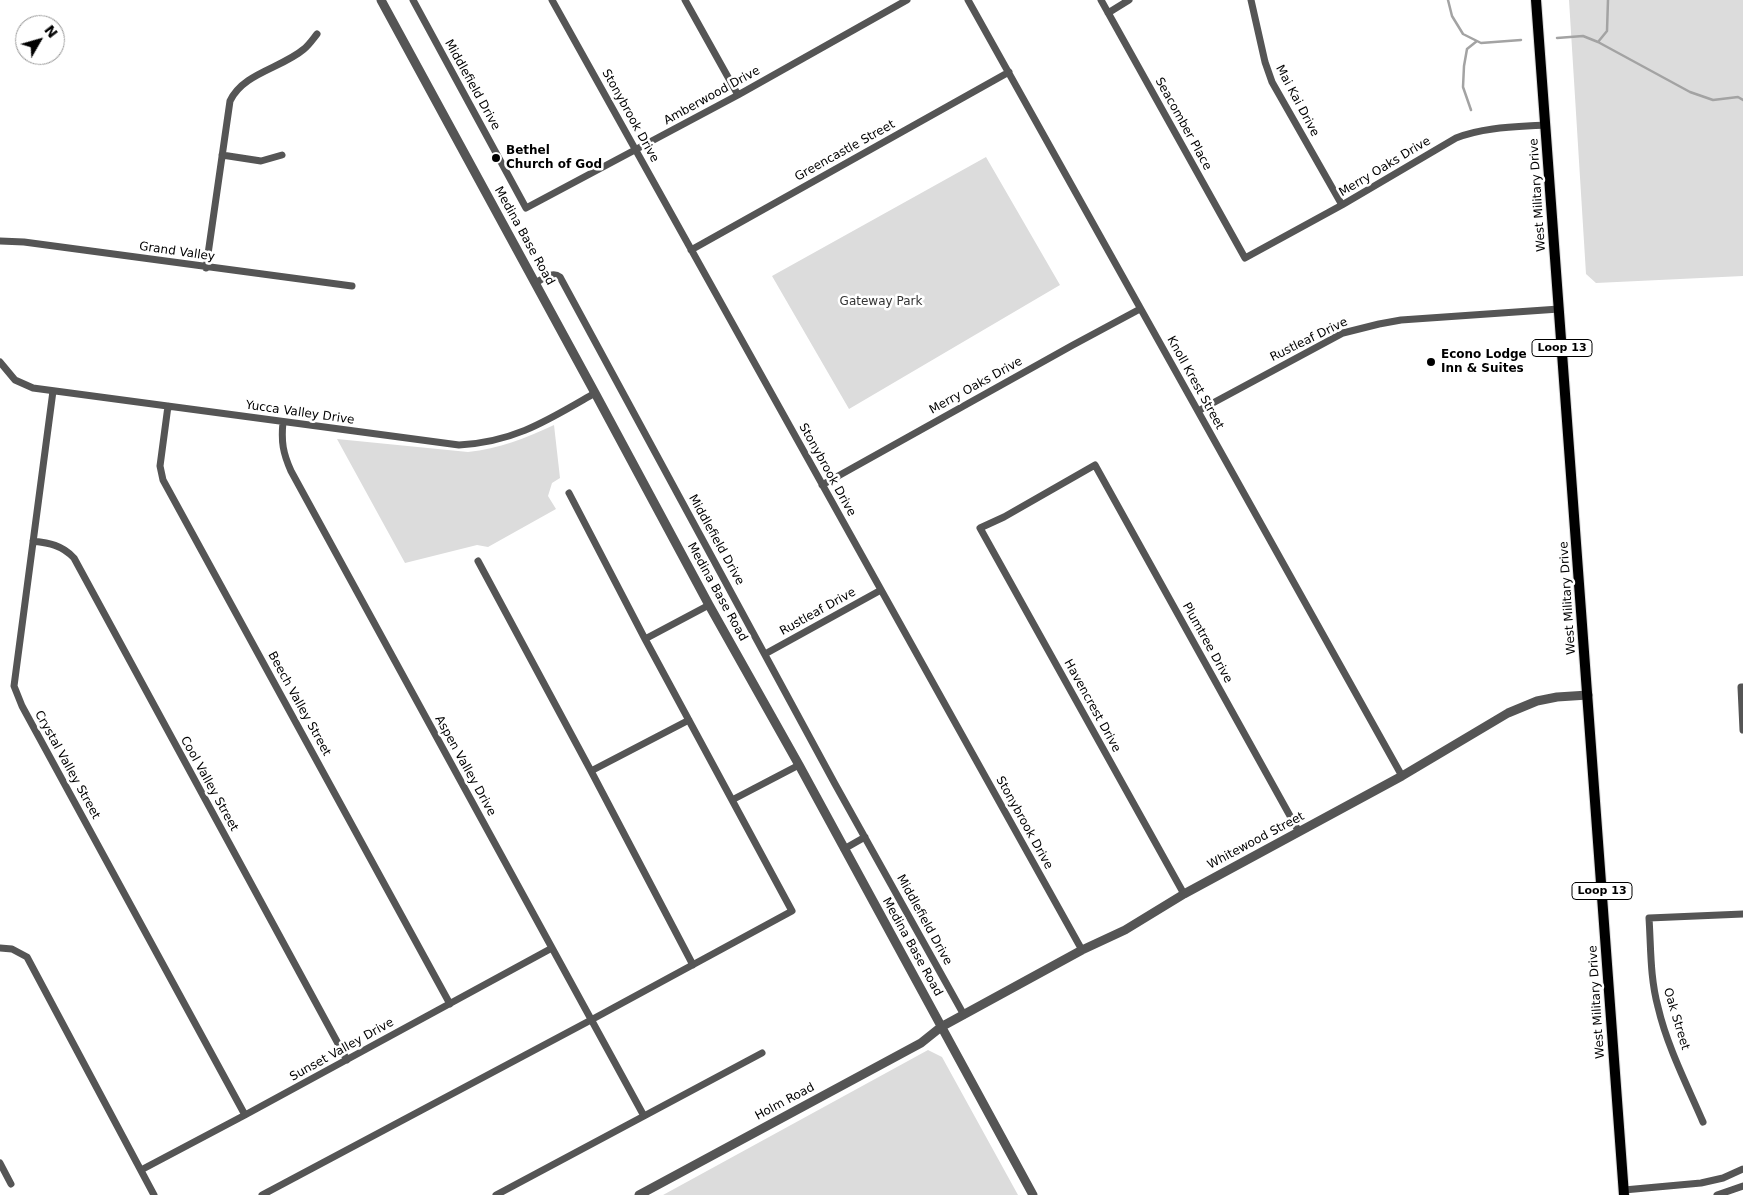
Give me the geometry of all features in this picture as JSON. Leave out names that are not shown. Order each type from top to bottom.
[{"type":"main road","name":"West Military Drive","points":[[1536,0],[1624,1192]]},
{"type":"street","name":"Medina Base Road","points":[[380,0],[1033,1195]]},
{"type":"street","name":"Middlefield Drive","points":[[413,0],[526,208]]},
{"type":"street","name":"Stonybrook Drive","points":[[552,0],[1082,950]]},
{"type":"street","points":[[684,0],[738,95]]},
{"type":"street","name":"Amberwood Drive","points":[[526,208],[738,95],[907,0]]},
{"type":"street","name":"Knoll Krest Street","points":[[968,0],[1402,776]]},
{"type":"street","name":"Seacomber Place","points":[[1101,0],[1245,258]]},
{"type":"street","points":[[1108,13],[1129,0]]},
{"type":"street","name":"Mai Kai Drive","points":[[1251,0],[1265,62],[1272,82],[1342,205]]},
{"type":"street","points":[[206,268],[230,100],[234,93],[251,78],[305,49],[317,34]]},
{"type":"street","name":"Greencastle Street","points":[[692,250],[1009,72]]},
{"type":"street","name":"Merry Oaks Drive","points":[[1245,258],[1342,205],[1456,138],[1486,129],[1546,125]]},
{"type":"street","points":[[222,155],[261,161],[282,155]]},
{"type":"street","name":"Grand Valley","points":[[0,240],[352,286]]},
{"type":"street","name":"Middlefield Drive","points":[[536,283],[552,274],[560,277],[865,838],[964,1014]]},
{"type":"street","name":"Merry Oaks Drive","points":[[822,485],[1140,309]]},
{"type":"street","name":"Rustleaf Drive","points":[[1198,411],[1343,333],[1401,320],[1560,309]]},
{"type":"street","name":"Yucca Valley Drive","points":[[0,362],[8,373],[24,385],[54,391],[459,445],[499,440],[521,433],[596,393]]},
{"type":"street","name":"Crystal Valley Street","points":[[54,391],[14,686],[17,696],[245,1115]]},
{"type":"street","name":"Beech Valley Street","points":[[168,406],[160,466],[163,480],[450,1004]]},
{"type":"street","name":"Aspen Valley Drive","points":[[283,422],[282,448],[291,471],[644,1116]]},
{"type":"street","name":"Plumtree Drive","points":[[980,528],[1004,517],[1095,465],[1299,832]]},
{"type":"street","points":[[262,1195],[792,911],[568,493]]},
{"type":"street","name":"Havencrest Drive","points":[[980,528],[1184,894]]},
{"type":"street","name":"Cool Valley Street","points":[[33,541],[56,545],[69,552],[74,558],[347,1060]]},
{"type":"street","points":[[478,561],[592,771],[693,964]]},
{"type":"street","name":"Rustleaf Drive","points":[[766,654],[881,590]]},
{"type":"street","points":[[645,639],[709,605]]},
{"type":"street","points":[[1742,687],[1743,730]]},
{"type":"street","name":"Whitewood Street","points":[[941,1027],[1082,950],[1125,930],[1184,894],[1402,776],[1488,723],[1519,707],[1557,697],[1588,695]]},
{"type":"street","points":[[592,771],[689,720]]},
{"type":"street","points":[[732,800],[799,765]]},
{"type":"street","points":[[844,849],[865,838]]},
{"type":"street","name":"Oak Street","points":[[1703,1122],[1673,1051],[1658,1007],[1653,980],[1649,918],[1743,914]]},
{"type":"street","points":[[0,948],[12,949],[27,956],[154,1195]]},
{"type":"street","name":"Sunset Valley Drive","points":[[141,1170],[552,948]]},
{"type":"street","name":"Holm Road","points":[[639,1195],[921,1043],[941,1027]]},
{"type":"street","points":[[496,1195],[762,1053]]},
{"type":"street","points":[[0,1163],[11,1184]]},
{"type":"street","points":[[1624,1192],[1701,1183],[1723,1178],[1743,1169]]},
{"type":"street","points":[[1717,1195],[1743,1186]]},
{"type":"green space","points":[[1569,0],[1743,0],[1743,276],[1596,283],[1586,274]]},
{"type":"green space","name":"Gateway Park","points":[[986,157],[1060,285],[849,409],[772,276]]},
{"type":"green space","points":[[554,425],[560,478],[552,483],[548,496],[556,509],[488,547],[477,545],[405,563],[337,439],[468,452],[512,442]]},
{"type":"green space","points":[[928,1050],[942,1057],[1018,1195],[663,1195]]},
{"type":"waterway","points":[[1448,0],[1452,16],[1463,34],[1481,43],[1521,40]]},
{"type":"waterway","points":[[1608,0],[1607,31],[1598,42],[1690,92],[1713,100],[1738,97],[1743,100]]},
{"type":"waterway","points":[[1557,38],[1583,36],[1598,42]]},
{"type":"waterway","points":[[1471,110],[1463,87],[1464,66],[1467,49],[1477,41]]},
{"type":"place","name":"Bethel Church of God","points":[[496,158]]},
{"type":"place","name":"Econo Lodge Inn & Suites","points":[[1431,362]]}]
